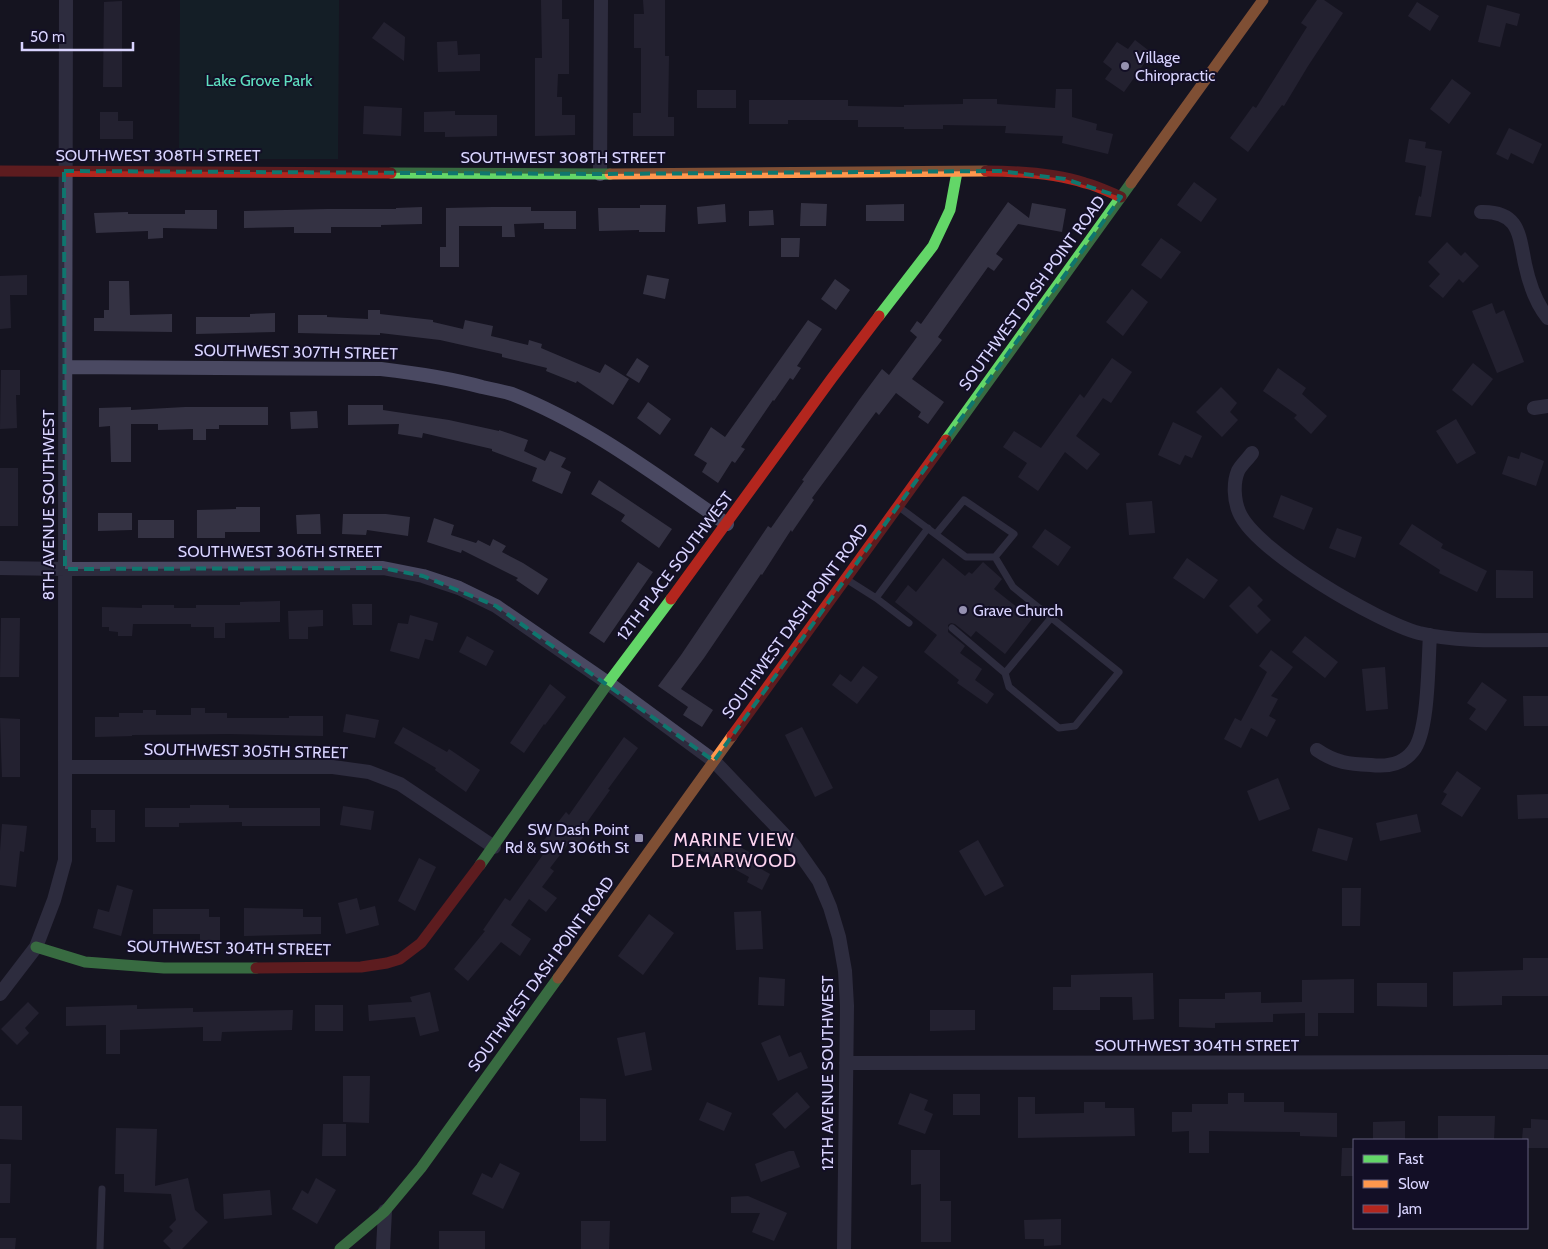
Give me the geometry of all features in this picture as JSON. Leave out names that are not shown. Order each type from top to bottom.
[{"type":"street","name":"8TH AVENUE SOUTHWEST","points":[[0,994],[36,947],[54,900],[65,860],[66,367],[64,171],[66,0]]},
{"type":"street","points":[[600,174],[601,0]]},
{"type":"street","name":"SOUTHWEST DASH POINT ROAD","points":[[340,1249],[385,1211],[427,1160],[1263,0]]},
{"type":"street","name":"SOUTHWEST 308TH STREET","points":[[0,171],[600,174],[999,171],[1065,178],[1096,186],[1121,197]]},
{"type":"street","name":"12TH PLACE SOUTHWEST","points":[[393,963],[408,956],[421,943],[494,847],[608,683],[727,524],[832,378],[933,246],[950,210],[957,172]]},
{"type":"street","points":[[1481,212],[1502,214],[1516,226],[1521,237],[1531,286],[1548,318]]},
{"type":"street","name":"SOUTHWEST 307TH STREET","points":[[66,367],[381,369],[429,375],[468,383],[510,394],[551,411],[606,441],[727,524]]},
{"type":"street","points":[[1252,453],[1238,470],[1235,498],[1240,515],[1258,538],[1302,572],[1374,614],[1400,626],[1430,635],[1468,640],[1548,640]]},
{"type":"street","name":"SOUTHWEST 306TH STREET","points":[[0,568],[383,568],[423,576],[459,588],[496,606],[608,683],[714,761]]},
{"type":"street","points":[[1317,750],[1339,762],[1376,766],[1404,760],[1417,745],[1422,729],[1430,635]]},
{"type":"street","name":"12TH AVENUE SOUTHWEST","points":[[714,761],[793,844],[815,874],[826,895],[839,937],[846,971],[848,1006],[844,1249]]},
{"type":"street","name":"SOUTHWEST 305TH STREET","points":[[66,767],[333,767],[369,772],[400,784],[494,847]]},
{"type":"street","name":"SOUTHWEST 304TH STREET","points":[[36,947],[85,962],[164,968],[360,967],[393,963]]},
{"type":"street","name":"SOUTHWEST 304TH STREET","points":[[846,1063],[1548,1062]]},
{"type":"street","points":[[383,1249],[385,1211]]},
{"type":"lane","points":[[936,534],[964,500],[1014,534],[996,557]]},
{"type":"lane","points":[[898,506],[966,557],[996,557]]},
{"type":"lane","points":[[876,598],[928,528]]},
{"type":"lane","points":[[952,628],[1005,673],[1009,687],[1059,728],[1074,726],[1119,672],[1013,587],[996,557]]},
{"type":"lane","points":[[846,579],[876,598],[909,623]]},
{"type":"lane","points":[[1005,673],[1051,618]]},
{"type":"lane","points":[[100,1249],[102,1189]]},
{"type":"highlighted area","points":[[64,171],[600,174],[999,171],[1065,179],[1121,197],[714,761],[496,606],[423,576],[383,568],[65,569]]},
{"type":"green space","name":"Lake Grove Park","points":[[180,0],[339,0],[338,159],[179,159]]},
{"type":"building","points":[[541,0],[562,0],[562,19],[569,19],[569,74],[558,74],[557,97],[562,97],[562,115],[575,115],[575,135],[535,136],[535,58],[542,58]]},
{"type":"building","points":[[643,0],[665,0],[665,56],[669,56],[668,117],[674,117],[674,136],[633,136],[633,113],[641,113],[641,48],[634,48],[634,14],[644,14]]},
{"type":"building","points":[[1317,0],[1324,0],[1343,13],[1284,106],[1282,105],[1248,152],[1230,138],[1253,106],[1256,108],[1307,27],[1301,23]]},
{"type":"building","points":[[122,1],[122,87],[103,87],[104,2]]},
{"type":"building","points":[[1417,2],[1439,16],[1430,31],[1408,16]]},
{"type":"building","points":[[1487,5],[1520,14],[1517,26],[1506,23],[1500,47],[1478,42]]},
{"type":"building","points":[[384,22],[405,37],[404,61],[372,38]]},
{"type":"building","name":"Village Chiropractic","points":[[1135,40],[1148,50],[1142,59],[1146,61],[1124,92],[1105,79],[1112,69],[1103,62],[1117,42],[1128,49]]},
{"type":"building","points":[[457,41],[458,55],[480,54],[480,71],[438,72],[437,42]]},
{"type":"building","points":[[1452,79],[1471,93],[1449,124],[1430,109]]},
{"type":"building","points":[[1056,89],[1072,89],[1072,117],[1097,124],[1096,130],[1113,134],[1108,154],[1062,143],[1063,136],[1005,133],[1006,126],[943,125],[943,129],[904,129],[904,127],[858,127],[858,120],[788,120],[788,124],[749,124],[749,100],[848,100],[848,106],[904,107],[904,105],[963,104],[963,99],[997,99],[997,104],[1055,108]]},
{"type":"building","points":[[697,90],[736,90],[736,108],[697,108]]},
{"type":"building","points":[[364,106],[402,108],[401,136],[363,134]]},
{"type":"building","points":[[455,111],[455,115],[497,115],[497,136],[445,137],[445,132],[424,132],[424,112]]},
{"type":"building","points":[[100,112],[118,112],[118,121],[133,121],[133,139],[100,139]]},
{"type":"building","points":[[1509,128],[1542,144],[1533,164],[1511,153],[1508,160],[1496,154]]},
{"type":"building","points":[[1409,139],[1426,142],[1425,148],[1442,151],[1431,217],[1415,215],[1419,196],[1421,197],[1426,166],[1405,162]]},
{"type":"building","points":[[1194,182],[1217,199],[1201,222],[1177,205]]},
{"type":"building","points":[[1008,202],[1029,218],[1032,203],[1066,209],[1062,232],[1018,224],[996,254],[1003,259],[994,271],[988,267],[938,337],[942,340],[912,379],[944,402],[928,424],[918,417],[921,412],[896,393],[879,415],[876,412],[812,498],[814,500],[792,532],[791,530],[762,575],[681,689],[713,710],[702,727],[683,715],[688,707],[658,686],[768,526],[771,528],[804,481],[802,480],[882,369],[889,375],[917,337],[910,331],[917,321],[921,324]]},
{"type":"building","points":[[801,203],[827,204],[826,226],[800,226]]},
{"type":"building","points":[[725,204],[726,222],[698,224],[697,207]]},
{"type":"building","points":[[904,204],[904,221],[866,221],[866,205]]},
{"type":"building","points":[[640,205],[666,205],[665,232],[639,232],[639,230],[599,231],[598,208],[640,208]]},
{"type":"building","points":[[422,207],[422,224],[381,225],[381,227],[331,227],[331,233],[294,233],[294,227],[244,228],[244,211]]},
{"type":"building","points":[[531,207],[531,211],[576,211],[576,229],[544,229],[544,223],[514,224],[515,237],[502,237],[502,226],[459,226],[459,267],[440,267],[440,247],[446,247],[446,208]]},
{"type":"building","points":[[185,210],[217,210],[217,229],[163,228],[163,238],[148,239],[148,231],[96,233],[94,213],[185,214]]},
{"type":"building","points":[[773,210],[774,225],[749,226],[749,211]]},
{"type":"building","points":[[781,238],[800,238],[799,257],[781,257]]},
{"type":"building","points":[[1161,238],[1181,252],[1161,279],[1141,265]]},
{"type":"building","points":[[1447,242],[1461,256],[1465,252],[1479,266],[1463,283],[1459,279],[1443,298],[1429,286],[1440,274],[1428,262]]},
{"type":"building","points":[[27,275],[27,295],[10,295],[11,328],[0,329],[0,276]]},
{"type":"building","points":[[647,275],[669,279],[665,299],[643,294]]},
{"type":"building","points":[[835,279],[850,290],[836,310],[821,299]]},
{"type":"building","points":[[109,281],[129,281],[130,315],[172,314],[172,332],[94,331],[94,318],[104,318],[104,310],[109,310]]},
{"type":"building","points":[[1132,289],[1148,302],[1123,336],[1106,322]]},
{"type":"building","points":[[1492,303],[1496,314],[1504,310],[1524,362],[1497,373],[1472,311]]},
{"type":"building","points":[[368,310],[380,310],[380,314],[433,320],[433,322],[463,329],[465,320],[493,326],[491,336],[528,345],[529,340],[542,344],[541,348],[600,373],[605,364],[629,379],[613,405],[577,381],[576,383],[546,371],[547,368],[502,357],[502,354],[440,340],[380,333],[380,335],[298,333],[298,315],[327,315],[327,317],[368,319]]},
{"type":"building","points":[[275,313],[275,332],[196,334],[196,317],[250,317],[250,314]]},
{"type":"building","points":[[808,320],[822,329],[797,366],[801,368],[793,380],[790,378],[773,400],[741,447],[745,449],[735,463],[732,461],[718,483],[702,472],[707,463],[694,455],[711,427],[725,437]]},
{"type":"building","points":[[637,358],[649,366],[639,383],[626,375]]},
{"type":"building","points":[[1112,358],[1132,372],[1111,403],[1103,398],[1076,436],[1100,454],[1087,470],[1065,452],[1038,491],[1018,477],[1027,463],[1003,447],[1014,431],[1041,448],[1080,394],[1084,398]]},
{"type":"building","points":[[1473,363],[1493,379],[1472,406],[1452,390]]},
{"type":"building","points":[[1278,368],[1306,388],[1302,394],[1327,416],[1311,434],[1294,418],[1297,415],[1263,391]]},
{"type":"building","points":[[1,370],[20,370],[20,395],[16,395],[17,428],[0,429]]},
{"type":"building","points":[[1221,387],[1237,403],[1230,412],[1238,420],[1222,437],[1196,412]]},
{"type":"building","points":[[648,402],[671,419],[660,435],[637,418]]},
{"type":"building","points":[[348,405],[383,405],[383,410],[499,430],[528,440],[524,451],[545,461],[550,451],[566,458],[561,467],[571,472],[562,494],[532,481],[537,468],[492,451],[492,449],[423,433],[422,438],[398,434],[399,424],[348,425]]},
{"type":"building","points":[[131,407],[131,410],[185,407],[268,407],[268,425],[219,425],[219,429],[206,429],[206,440],[193,440],[193,429],[158,430],[158,424],[131,424],[131,462],[111,462],[110,426],[99,427],[99,408]]},
{"type":"building","points":[[317,411],[318,428],[291,429],[290,412]]},
{"type":"building","points":[[1456,419],[1476,453],[1457,464],[1436,431]]},
{"type":"building","points":[[1173,422],[1202,436],[1192,458],[1185,455],[1180,465],[1158,455]]},
{"type":"building","points":[[1521,452],[1544,461],[1536,486],[1502,474],[1508,456],[1519,459]]},
{"type":"building","points":[[0,468],[18,468],[18,526],[0,526]]},
{"type":"building","points":[[599,480],[672,529],[659,548],[621,521],[625,515],[591,494]]},
{"type":"building","points":[[1281,495],[1313,508],[1304,530],[1273,517]]},
{"type":"building","points":[[1152,501],[1155,533],[1129,535],[1126,503]]},
{"type":"building","points":[[236,507],[260,507],[260,532],[225,532],[225,538],[197,538],[197,510],[236,509]]},
{"type":"building","points":[[98,513],[132,513],[132,530],[98,531]]},
{"type":"building","points":[[320,514],[321,534],[297,534],[296,515]]},
{"type":"building","points":[[343,514],[386,514],[410,517],[408,536],[367,530],[366,535],[342,534]]},
{"type":"building","points":[[434,518],[454,525],[451,535],[476,543],[478,540],[490,546],[493,539],[506,546],[502,552],[548,579],[538,595],[516,580],[518,578],[462,550],[461,553],[427,542]]},
{"type":"building","points":[[138,520],[174,520],[174,538],[138,538]]},
{"type":"building","points":[[1412,524],[1443,544],[1441,548],[1487,571],[1477,592],[1439,573],[1440,570],[1399,544]]},
{"type":"building","points":[[1337,528],[1362,537],[1355,558],[1329,548]]},
{"type":"building","points":[[1045,529],[1071,547],[1058,566],[1032,547]]},
{"type":"building","name":"Grave Church","points":[[943,558],[965,576],[969,572],[972,574],[983,562],[1002,579],[994,589],[1032,619],[1005,654],[976,631],[971,637],[955,624],[951,623],[948,625],[948,632],[965,646],[960,653],[982,669],[975,680],[994,694],[987,704],[957,683],[959,680],[924,652],[937,635],[895,602],[908,585],[916,592]]},
{"type":"building","points":[[1187,558],[1218,580],[1204,599],[1173,578]]},
{"type":"building","points":[[638,562],[653,572],[604,643],[589,633]]},
{"type":"building","points":[[1496,570],[1533,571],[1533,598],[1496,598]]},
{"type":"building","points":[[1249,586],[1263,600],[1257,606],[1271,620],[1257,634],[1229,606]]},
{"type":"building","points":[[280,601],[280,622],[225,623],[225,638],[214,638],[214,627],[191,627],[191,624],[133,624],[132,636],[118,636],[118,632],[109,631],[109,627],[102,627],[102,607],[142,608],[142,605],[174,605],[174,608],[196,608],[196,605],[240,605],[240,602]]},
{"type":"building","points":[[352,604],[372,604],[372,625],[353,625]]},
{"type":"building","points":[[323,610],[323,626],[308,627],[308,639],[289,639],[288,611]]},
{"type":"building","points":[[410,615],[438,623],[433,641],[425,639],[419,659],[390,651],[398,623],[408,624]]},
{"type":"building","points":[[1,618],[20,618],[19,677],[0,677]]},
{"type":"building","points":[[467,636],[494,651],[486,666],[459,652]]},
{"type":"building","points":[[1305,636],[1338,662],[1325,678],[1292,652]]},
{"type":"building","points":[[1271,650],[1293,667],[1271,696],[1278,699],[1269,716],[1276,720],[1267,737],[1251,728],[1241,748],[1224,739],[1235,718],[1241,721],[1267,672],[1259,666]]},
{"type":"building","points":[[863,666],[878,677],[857,704],[832,685],[840,674],[851,682]]},
{"type":"building","points":[[1385,667],[1388,709],[1366,711],[1362,669]]},
{"type":"building","points":[[1482,682],[1507,700],[1486,731],[1469,719],[1476,709],[1467,703]]},
{"type":"building","points":[[550,684],[566,697],[524,753],[510,743]]},
{"type":"building","points":[[1523,696],[1548,696],[1548,726],[1524,726]]},
{"type":"building","points":[[191,708],[205,708],[205,713],[227,713],[227,718],[323,716],[323,736],[228,734],[95,737],[95,717],[119,717],[119,713],[143,713],[143,710],[156,710],[156,715],[191,715]]},
{"type":"building","points":[[346,714],[379,720],[375,738],[343,732]]},
{"type":"building","points":[[0,718],[20,719],[20,777],[2,777]]},
{"type":"building","points":[[403,727],[447,752],[449,749],[480,770],[466,792],[435,770],[436,768],[394,743]]},
{"type":"building","points":[[802,727],[833,788],[815,797],[785,735]]},
{"type":"building","points":[[624,737],[638,748],[580,832],[584,836],[575,848],[569,843],[550,868],[554,871],[542,887],[557,898],[546,912],[529,899],[511,925],[531,939],[520,956],[501,942],[468,981],[454,969],[485,931],[483,930],[505,898],[510,901],[547,849],[541,844],[566,812],[569,815]]},
{"type":"building","points":[[1457,771],[1481,788],[1462,817],[1441,804],[1447,794],[1443,792]]},
{"type":"building","points":[[1278,778],[1290,809],[1259,821],[1247,791]]},
{"type":"building","points":[[1548,794],[1548,818],[1518,819],[1517,795]]},
{"type":"building","points":[[190,805],[229,805],[229,808],[320,808],[320,826],[242,826],[242,822],[179,823],[179,827],[145,827],[145,808],[190,808]]},
{"type":"building","points":[[343,806],[374,811],[371,830],[340,825]]},
{"type":"building","points":[[91,810],[115,810],[115,842],[96,842],[96,828],[91,828]]},
{"type":"building","points":[[1417,814],[1421,832],[1380,841],[1376,823]]},
{"type":"building","points":[[2,824],[27,826],[24,852],[20,851],[16,887],[0,885]]},
{"type":"building","points":[[1318,828],[1353,838],[1347,861],[1312,851]]},
{"type":"building","points":[[711,831],[760,858],[756,866],[770,874],[762,890],[747,882],[749,877],[700,850]]},
{"type":"building","points":[[978,840],[1004,886],[985,896],[959,851]]},
{"type":"building","points":[[419,858],[436,867],[415,911],[398,901]]},
{"type":"building","points":[[117,885],[133,890],[121,936],[93,928],[98,909],[109,912]]},
{"type":"building","points":[[1342,888],[1361,888],[1360,926],[1342,926]]},
{"type":"building","points":[[357,898],[360,910],[375,906],[379,925],[346,934],[338,903]]},
{"type":"building","points":[[244,908],[303,909],[303,917],[321,917],[321,934],[244,936]]},
{"type":"building","points":[[153,909],[209,909],[209,917],[220,917],[220,940],[200,940],[200,934],[153,934]]},
{"type":"building","points":[[761,911],[763,949],[736,950],[734,912]]},
{"type":"building","points":[[649,914],[674,933],[643,975],[618,956]]},
{"type":"building","points":[[1523,958],[1548,958],[1548,996],[1502,996],[1502,1005],[1453,1006],[1453,972],[1523,970]]},
{"type":"building","points":[[1153,973],[1154,1019],[1133,1020],[1132,997],[1100,997],[1100,1010],[1053,1010],[1053,987],[1071,987],[1071,975]]},
{"type":"building","points":[[759,977],[785,979],[784,1006],[758,1005]]},
{"type":"building","points":[[1354,979],[1354,1013],[1318,1013],[1318,1036],[1305,1036],[1305,1013],[1273,1014],[1273,1022],[1215,1023],[1215,1028],[1179,1027],[1179,999],[1225,999],[1225,993],[1261,992],[1261,1003],[1302,1002],[1302,980]]},
{"type":"building","points":[[1377,983],[1427,983],[1427,1007],[1377,1006]]},
{"type":"building","points":[[430,992],[439,1031],[420,1036],[415,1017],[369,1021],[368,1005],[412,1002],[410,997]]},
{"type":"building","points":[[28,1002],[39,1013],[25,1028],[29,1033],[17,1045],[1,1029]]},
{"type":"building","points":[[137,1005],[137,1009],[193,1008],[193,1012],[293,1010],[292,1030],[222,1032],[221,1041],[203,1041],[203,1027],[120,1030],[120,1054],[106,1054],[106,1025],[66,1026],[66,1007]]},
{"type":"building","points":[[315,1005],[343,1005],[343,1031],[315,1031]]},
{"type":"building","points":[[930,1010],[975,1010],[975,1030],[930,1031]]},
{"type":"building","points":[[645,1032],[652,1070],[625,1076],[617,1038]]},
{"type":"building","points":[[780,1035],[789,1057],[801,1052],[808,1068],[778,1081],[761,1043]]},
{"type":"building","points":[[343,1076],[370,1076],[369,1123],[343,1122]]},
{"type":"building","points":[[797,1092],[810,1107],[785,1129],[772,1114]]},
{"type":"building","points":[[910,1093],[928,1100],[924,1110],[933,1114],[925,1134],[898,1124]]},
{"type":"building","points":[[1228,1093],[1244,1093],[1244,1102],[1284,1102],[1284,1112],[1337,1113],[1337,1137],[1300,1136],[1300,1132],[1209,1131],[1209,1153],[1189,1153],[1189,1131],[1172,1132],[1172,1112],[1192,1112],[1192,1104],[1228,1104]]},
{"type":"building","points":[[953,1094],[980,1094],[980,1115],[953,1115]]},
{"type":"building","points":[[1018,1097],[1035,1097],[1035,1114],[1084,1113],[1084,1102],[1105,1102],[1105,1108],[1134,1108],[1135,1136],[1018,1138]]},
{"type":"building","points":[[580,1098],[606,1099],[606,1141],[580,1141]]},
{"type":"building","points":[[707,1102],[732,1113],[724,1131],[699,1120]]},
{"type":"building","points":[[0,1106],[22,1106],[22,1140],[0,1139]]},
{"type":"building","points":[[1438,1116],[1495,1116],[1494,1139],[1438,1139]]},
{"type":"building","points":[[1531,1119],[1548,1120],[1548,1148],[1528,1148],[1528,1139],[1522,1139],[1523,1128],[1531,1128]]},
{"type":"building","points":[[1405,1121],[1405,1139],[1373,1139],[1373,1122]]},
{"type":"building","points":[[323,1124],[346,1124],[346,1156],[322,1156]]},
{"type":"building","points":[[116,1128],[157,1129],[155,1186],[188,1178],[195,1210],[208,1222],[182,1249],[171,1249],[163,1241],[173,1231],[169,1227],[176,1220],[171,1194],[124,1192],[124,1174],[115,1174]]},
{"type":"building","points":[[1342,1148],[1353,1148],[1353,1176],[1341,1176]]},
{"type":"building","points":[[911,1150],[940,1150],[940,1201],[951,1201],[951,1242],[921,1242],[921,1184],[911,1185]]},
{"type":"building","points":[[789,1151],[794,1151],[800,1167],[761,1182],[755,1164]]},
{"type":"building","points":[[500,1163],[520,1173],[503,1209],[472,1194],[482,1173],[492,1178]]},
{"type":"building","points":[[0,1164],[11,1164],[10,1203],[0,1203]]},
{"type":"building","points":[[316,1178],[336,1190],[317,1224],[292,1209],[302,1190],[308,1194]]},
{"type":"building","points":[[270,1190],[272,1215],[224,1219],[223,1194]]},
{"type":"building","points":[[748,1196],[787,1213],[774,1241],[752,1232],[760,1213],[731,1213],[731,1197]]},
{"type":"building","points":[[1061,1219],[1061,1245],[1044,1246],[1044,1239],[1025,1239],[1024,1220]]},
{"type":"building","points":[[581,1221],[610,1221],[609,1249],[581,1249]]},
{"type":"building","points":[[439,1231],[485,1231],[485,1249],[439,1249]]},
{"type":"building","points":[[0,1238],[16,1238],[15,1249],[0,1249]]},
{"type":"traffic: fast","points":[[879,316],[933,246],[950,210],[957,172]]},
{"type":"traffic: fast","points":[[391,173],[610,174]]},
{"type":"traffic: fast","points":[[946,440],[1131,183]]},
{"type":"traffic: fast","points":[[480,865],[608,683],[671,599]]},
{"type":"traffic: fast","points":[[36,947],[85,962],[164,968],[256,968]]},
{"type":"traffic: fast","points":[[340,1249],[385,1211],[421,1168],[558,978]]},
{"type":"traffic: slow","points":[[1131,183],[1263,0]]},
{"type":"traffic: slow","points":[[610,174],[986,171]]},
{"type":"traffic: slow","points":[[558,978],[732,736]]},
{"type":"traffic: jam","points":[[0,171],[391,173]]},
{"type":"traffic: jam","points":[[986,171],[1023,172],[1061,177],[1094,186],[1121,197]]},
{"type":"traffic: jam","points":[[671,599],[879,316]]},
{"type":"traffic: jam","points":[[732,736],[946,440]]},
{"type":"traffic: jam","points":[[256,968],[361,967],[400,959],[421,943],[480,865]]},
{"type":"place","name":"Village Chiropractic","points":[[1125,66]]},
{"type":"place","name":"Grave Church","points":[[963,610]]},
{"type":"place","name":"SW Dash Point Rd & SW 306th St","points":[[639,838]]},
{"type":"district","name":"MARINE VIEW DEMARWOOD","points":[[734,850]]}]
